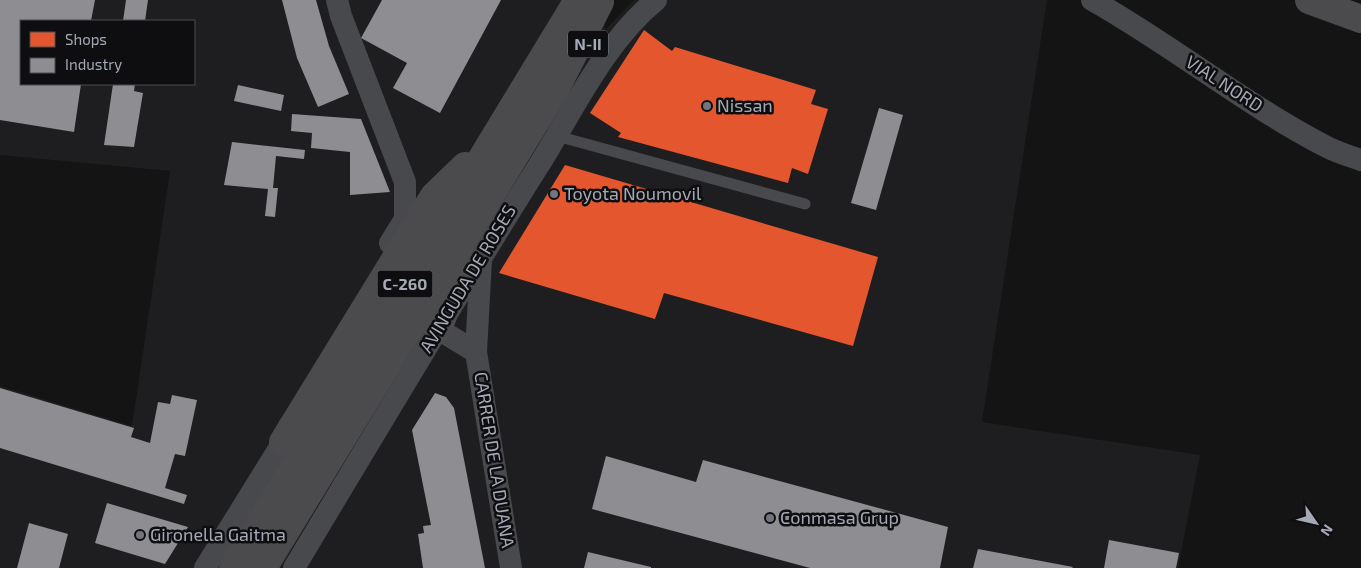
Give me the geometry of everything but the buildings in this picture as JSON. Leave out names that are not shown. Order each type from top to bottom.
[{"type":"highway","points":[[1309,0],[1361,20]]},
{"type":"highway","name":"N-II","points":[[555,90],[578,58],[600,1]]},
{"type":"highway","name":"C-260","points":[[263,568],[555,90],[600,1]]},
{"type":"highway","name":"C-260","points":[[233,568],[495,137],[600,1]]},
{"type":"highway","points":[[283,442],[434,196],[495,137]]},
{"type":"highway","points":[[438,329],[485,205]]},
{"type":"street","points":[[205,568],[283,442],[303,388],[405,219],[405,182],[341,16],[337,0]]},
{"type":"street","points":[[578,58],[606,35],[634,0]]},
{"type":"street","name":"AVINGUDA DE ROSES","points":[[294,568],[481,256],[607,53],[645,9],[656,0]]},
{"type":"street","name":"VIAL NORD","points":[[1092,0],[1121,16],[1262,109],[1326,147],[1361,160]]},
{"type":"street","name":"CARRER DE LA DUANA","points":[[481,256],[476,352],[512,568]]},
{"type":"street","name":"CARRER DE LA DUANA","points":[[438,329],[476,352]]},
{"type":"lane","points":[[557,136],[805,204]]},
{"type":"shaded area","points":[[0,0],[604,0],[605,30],[634,0],[1047,0],[982,422],[1200,455],[1178,568],[0,568],[0,386],[132,426],[170,171],[0,155]]},
{"type":"place","name":"Nissan","points":[[707,106]]},
{"type":"place","name":"Toyota Noumovil","points":[[554,194]]},
{"type":"place","name":"Conmasa Grup","points":[[770,518]]},
{"type":"place","name":"Gironella Gaitma","points":[[140,535]]}]
